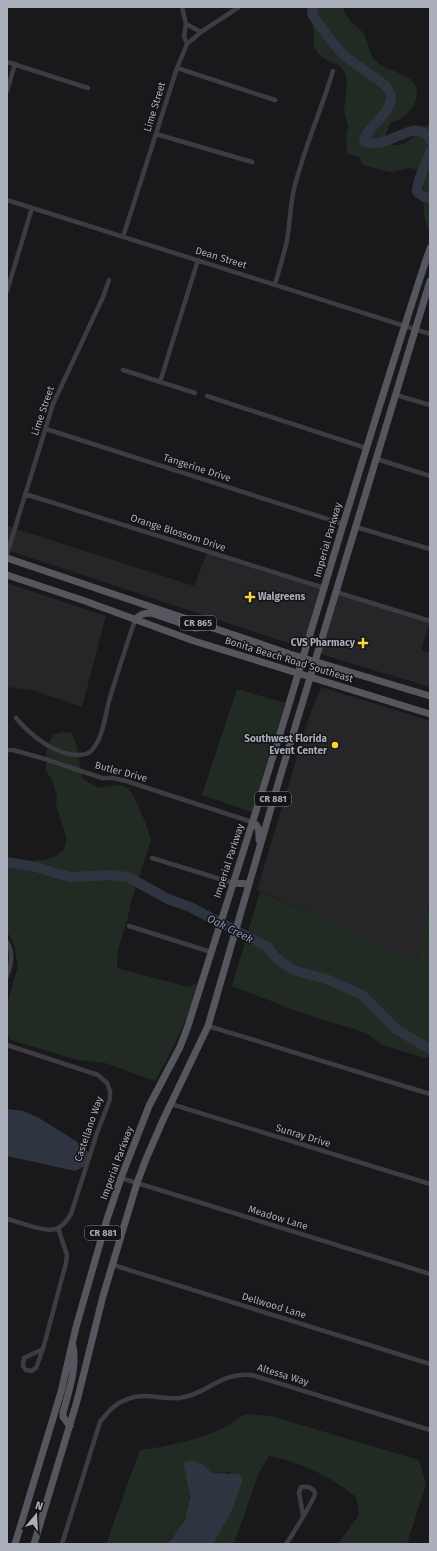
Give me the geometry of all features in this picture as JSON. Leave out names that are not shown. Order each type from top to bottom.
[{"type":"main road","name":"Imperial Parkway","points":[[15,1544],[61,1392],[73,1342],[107,1219],[121,1178],[150,1106],[180,1047],[188,1026],[299,673],[366,448],[430,248]]},
{"type":"main road","points":[[315,662],[430,281]]},
{"type":"main road","name":"Bonita Beach Road Southeast","points":[[7,558],[315,662],[430,696]]},
{"type":"main road","name":"Bonita Beach Road Southeast","points":[[7,575],[194,641],[430,714]]},
{"type":"main road","points":[[136,620],[139,615],[151,613],[195,628],[210,627]]},
{"type":"main road","name":"CR 881","points":[[34,1544],[70,1426],[103,1296],[137,1183],[146,1159],[208,1026],[315,662]]},
{"type":"main road","points":[[252,822],[257,825],[259,829],[259,849]]},
{"type":"main road","points":[[232,883],[249,884]]},
{"type":"main road","points":[[70,1426],[63,1417],[63,1413],[74,1370],[75,1358],[73,1342]]},
{"type":"street","points":[[182,7],[186,24],[184,36],[187,44]]},
{"type":"street","name":"Lime Street","points":[[123,237],[177,68],[187,44],[201,32],[239,7]]},
{"type":"street","points":[[186,24],[201,32]]},
{"type":"street","points":[[7,62],[88,88]]},
{"type":"street","points":[[7,91],[15,64]]},
{"type":"street","points":[[177,68],[275,100]]},
{"type":"street","points":[[275,284],[287,239],[291,202],[298,176],[311,133],[322,107],[334,71]]},
{"type":"street","points":[[156,134],[252,162]]},
{"type":"street","name":"Dean Street","points":[[7,200],[430,334]]},
{"type":"street","points":[[7,291],[32,208]]},
{"type":"street","points":[[160,382],[198,260]]},
{"type":"street","name":"Lime Street","points":[[7,554],[56,395],[109,280]]},
{"type":"street","points":[[123,370],[195,393]]},
{"type":"street","points":[[396,395],[430,406]]},
{"type":"street","points":[[207,396],[366,448]]},
{"type":"street","name":"Tangerine Drive","points":[[46,429],[343,524]]},
{"type":"street","points":[[377,460],[430,476]]},
{"type":"street","name":"Orange Blossom Drive","points":[[25,494],[324,588]]},
{"type":"street","points":[[356,527],[430,549]]},
{"type":"street","points":[[336,592],[430,621]]},
{"type":"street","points":[[16,718],[33,735],[53,748],[74,755],[89,753],[93,750],[100,735],[121,662],[136,620]]},
{"type":"street","name":"Butler Drive","points":[[7,750],[13,750],[45,759],[102,778],[113,778],[126,781],[252,822]]},
{"type":"street","points":[[152,858],[232,883]]},
{"type":"street","points":[[129,926],[211,952]]},
{"type":"street","points":[[7,942],[11,952],[7,976]]},
{"type":"street","points":[[208,1026],[430,1094]]},
{"type":"street","name":"Castellano Way","points":[[7,1046],[94,1073],[102,1077],[109,1087],[109,1102],[97,1132],[71,1214],[65,1223],[58,1228]]},
{"type":"street","name":"Sunray Drive","points":[[171,1104],[430,1184]]},
{"type":"street","name":"Meadow Lane","points":[[121,1178],[430,1274]]},
{"type":"street","points":[[7,1218],[42,1229],[50,1230],[58,1228],[67,1254],[66,1263],[43,1349],[36,1368],[31,1371],[26,1370],[23,1366],[24,1358],[43,1349]]},
{"type":"street","name":"Dellwood Lane","points":[[113,1265],[430,1364]]},
{"type":"street","name":"Altessa Way","points":[[62,1544],[100,1422],[112,1408],[127,1399],[141,1396],[180,1398],[198,1392],[226,1377],[244,1374],[252,1375],[430,1430]]},
{"type":"street","points":[[286,1544],[303,1515],[311,1505],[315,1494],[314,1491],[308,1487],[301,1487],[299,1493],[303,1515]]},
{"type":"shaded area","points":[[312,7],[342,7],[352,23],[364,34],[370,53],[374,59],[382,65],[411,80],[415,85],[417,92],[415,102],[411,110],[405,116],[390,123],[384,140],[391,144],[403,144],[430,124],[430,231],[426,224],[422,177],[419,170],[409,168],[392,172],[381,170],[363,165],[359,157],[347,154],[346,136],[348,127],[344,110],[347,82],[345,73],[340,66],[323,58],[317,52],[313,44],[314,35],[311,17]]},
{"type":"shaded area","points":[[7,526],[194,586],[208,550],[322,587],[303,648],[7,550]]},
{"type":"shaded area","points":[[7,583],[106,616],[82,707],[32,690],[7,687]]},
{"type":"shaded area","points":[[339,592],[430,622],[421,650],[430,653],[430,687],[320,654]]},
{"type":"shaded area","points":[[321,687],[430,721],[430,900],[426,924],[417,959],[390,953],[318,916],[257,890],[308,720]]},
{"type":"shaded area","points":[[237,689],[285,703],[252,812],[202,795]]},
{"type":"shaded area","points":[[62,732],[71,733],[74,738],[83,779],[99,788],[119,785],[128,788],[141,813],[151,840],[131,902],[120,943],[117,968],[188,987],[197,983],[188,1014],[172,1050],[155,1081],[105,1063],[77,1060],[11,1040],[7,1035],[7,1004],[18,966],[14,945],[7,931],[7,862],[21,866],[31,865],[38,860],[56,856],[64,849],[67,840],[56,804],[57,795],[51,778],[46,771],[46,752],[53,735]]},
{"type":"shaded area","points":[[260,892],[318,916],[390,953],[392,950],[417,959],[426,924],[430,900],[430,1057],[425,1058],[382,1045],[366,1033],[299,1012],[232,986]]},
{"type":"shaded area","points":[[7,1109],[24,1111],[39,1118],[76,1141],[88,1152],[90,1158],[85,1166],[75,1171],[7,1156]]},
{"type":"shaded area","points":[[245,1414],[271,1416],[419,1460],[426,1484],[407,1544],[338,1544],[359,1515],[356,1497],[337,1483],[315,1471],[292,1462],[269,1456],[258,1475],[234,1544],[213,1544],[230,1472],[212,1473],[203,1464],[185,1462],[189,1494],[187,1512],[182,1525],[174,1536],[162,1543],[157,1544],[106,1544],[140,1450],[171,1445],[201,1437],[230,1424]]},
{"type":"shaded area","points":[[190,1460],[203,1464],[212,1473],[238,1474],[243,1479],[231,1512],[213,1544],[161,1544],[171,1540],[185,1520],[190,1497],[184,1462]]},
{"type":"waterway","points":[[313,7],[312,14],[339,50],[385,85],[391,94],[390,105],[370,129],[364,139],[365,142],[383,142],[410,132],[417,131],[424,133],[430,140]]},
{"type":"waterway","points":[[430,151],[417,187],[417,192],[424,197],[430,198]]},
{"type":"waterway","name":"Oak Creek","points":[[7,862],[36,867],[71,877],[111,875],[128,877],[168,899],[190,907],[268,947],[275,957],[293,970],[329,980],[362,995],[397,1030],[430,1049]]},
{"type":"place","name":"Walgreens","points":[[250,597]]},
{"type":"place","name":"CVS Pharmacy","points":[[363,643]]},
{"type":"place","name":"Southwest Florida Event Center","points":[[335,745]]}]
